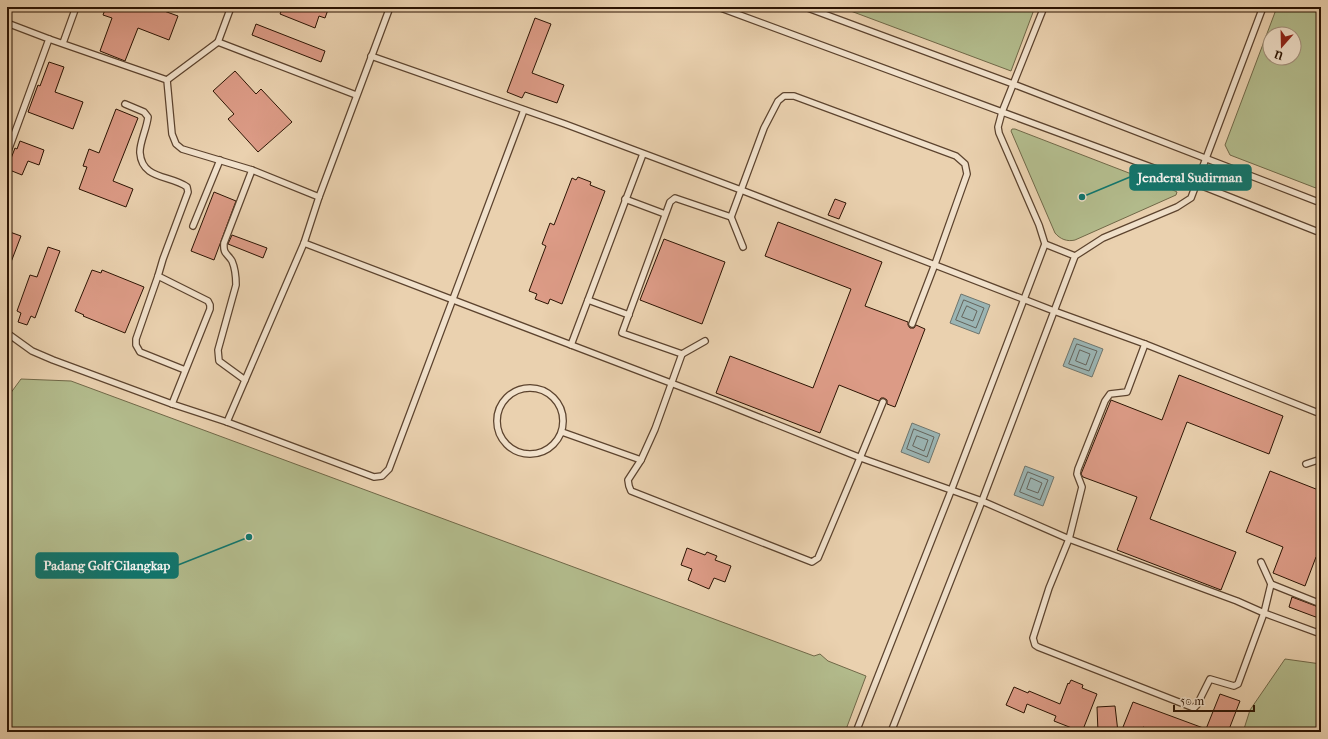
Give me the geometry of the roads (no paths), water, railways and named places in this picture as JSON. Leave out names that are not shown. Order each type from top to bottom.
[{"type":"lane","points":[[63,43],[76,7]]},
{"type":"lane","points":[[167,80],[218,42],[231,7]]},
{"type":"lane","points":[[227,422],[304,242],[356,95],[390,7]]},
{"type":"lane","points":[[718,7],[1197,184],[1321,233]]},
{"type":"lane","points":[[805,7],[1013,84],[1321,203]]},
{"type":"lane","points":[[856,732],[951,491],[1045,244],[1039,225],[999,133],[998,126],[1002,112],[1044,7]]},
{"type":"lane","points":[[891,732],[982,501],[1075,256],[1103,238],[1186,202],[1191,198],[1263,7]]},
{"type":"lane","points":[[7,23],[167,80]]},
{"type":"lane","points":[[7,154],[49,39]]},
{"type":"lane","points":[[218,42],[356,95]]},
{"type":"lane","points":[[371,56],[742,190],[1145,344],[1321,414]]},
{"type":"lane","points":[[167,80],[172,134],[176,144],[182,149],[252,170],[319,197]]},
{"type":"lane","points":[[743,247],[731,217],[764,128],[778,101],[784,96],[794,96],[956,156],[965,164],[967,174],[912,324]]},
{"type":"lane","points":[[125,104],[144,112],[148,117],[140,153],[145,168],[150,172],[184,185],[187,187],[188,192],[163,259],[136,339],[136,346],[140,352],[185,370]]},
{"type":"lane","points":[[7,333],[32,351],[53,360],[172,404],[227,422],[374,477],[382,476],[389,470],[524,110]]},
{"type":"lane","points":[[571,345],[643,154]]},
{"type":"lane","points":[[193,226],[220,160]]},
{"type":"lane","points":[[245,380],[219,361],[218,350],[236,285],[236,275],[232,261],[224,252],[224,243],[252,170]]},
{"type":"lane","points":[[682,354],[622,334],[622,332],[670,202],[675,198],[731,217]]},
{"type":"lane","points":[[625,199],[665,214]]},
{"type":"lane","points":[[304,242],[452,301],[571,345],[861,458],[982,501],[1069,539],[1237,601],[1264,613],[1321,634]]},
{"type":"lane","points":[[1045,244],[1075,256]]},
{"type":"lane","points":[[158,276],[208,301],[210,305],[210,309],[172,404]]},
{"type":"lane","points":[[588,300],[629,315]]},
{"type":"lane","points":[[705,342],[682,354],[654,429],[640,460],[628,480],[631,491],[812,562],[818,558],[839,505],[861,458],[883,402]]},
{"type":"lane","points":[[1145,344],[1127,392],[1110,394],[1105,401],[1078,469],[1077,474],[1082,486],[1069,539],[1049,588],[1032,638],[1035,645],[1194,708],[1210,679],[1234,686],[1238,684],[1264,613],[1271,584],[1261,562]]},
{"type":"lane","points":[[532,387],[544,390],[554,397],[561,408],[564,420],[562,432],[556,442],[546,450],[534,454],[522,453],[511,448],[502,439],[497,428],[497,415],[501,404],[509,394],[520,388],[532,387]]},
{"type":"lane","points":[[562,432],[640,460]]},
{"type":"lane","points":[[1306,464],[1321,459]]},
{"type":"lane","points":[[1271,584],[1321,604]]},
{"type":"water","points":[[961,294],[990,305],[979,334],[950,323]]},
{"type":"water","points":[[1074,338],[1103,349],[1092,377],[1063,366]]},
{"type":"water","points":[[912,423],[940,434],[929,463],[901,452]]},
{"type":"water","points":[[1025,466],[1054,477],[1043,506],[1014,495]]},
{"type":"place","name":"Jenderal Sudirman","points":[[1082,197]]},
{"type":"place","name":"Padang Golf Cilangkap","points":[[249,537]]}]
